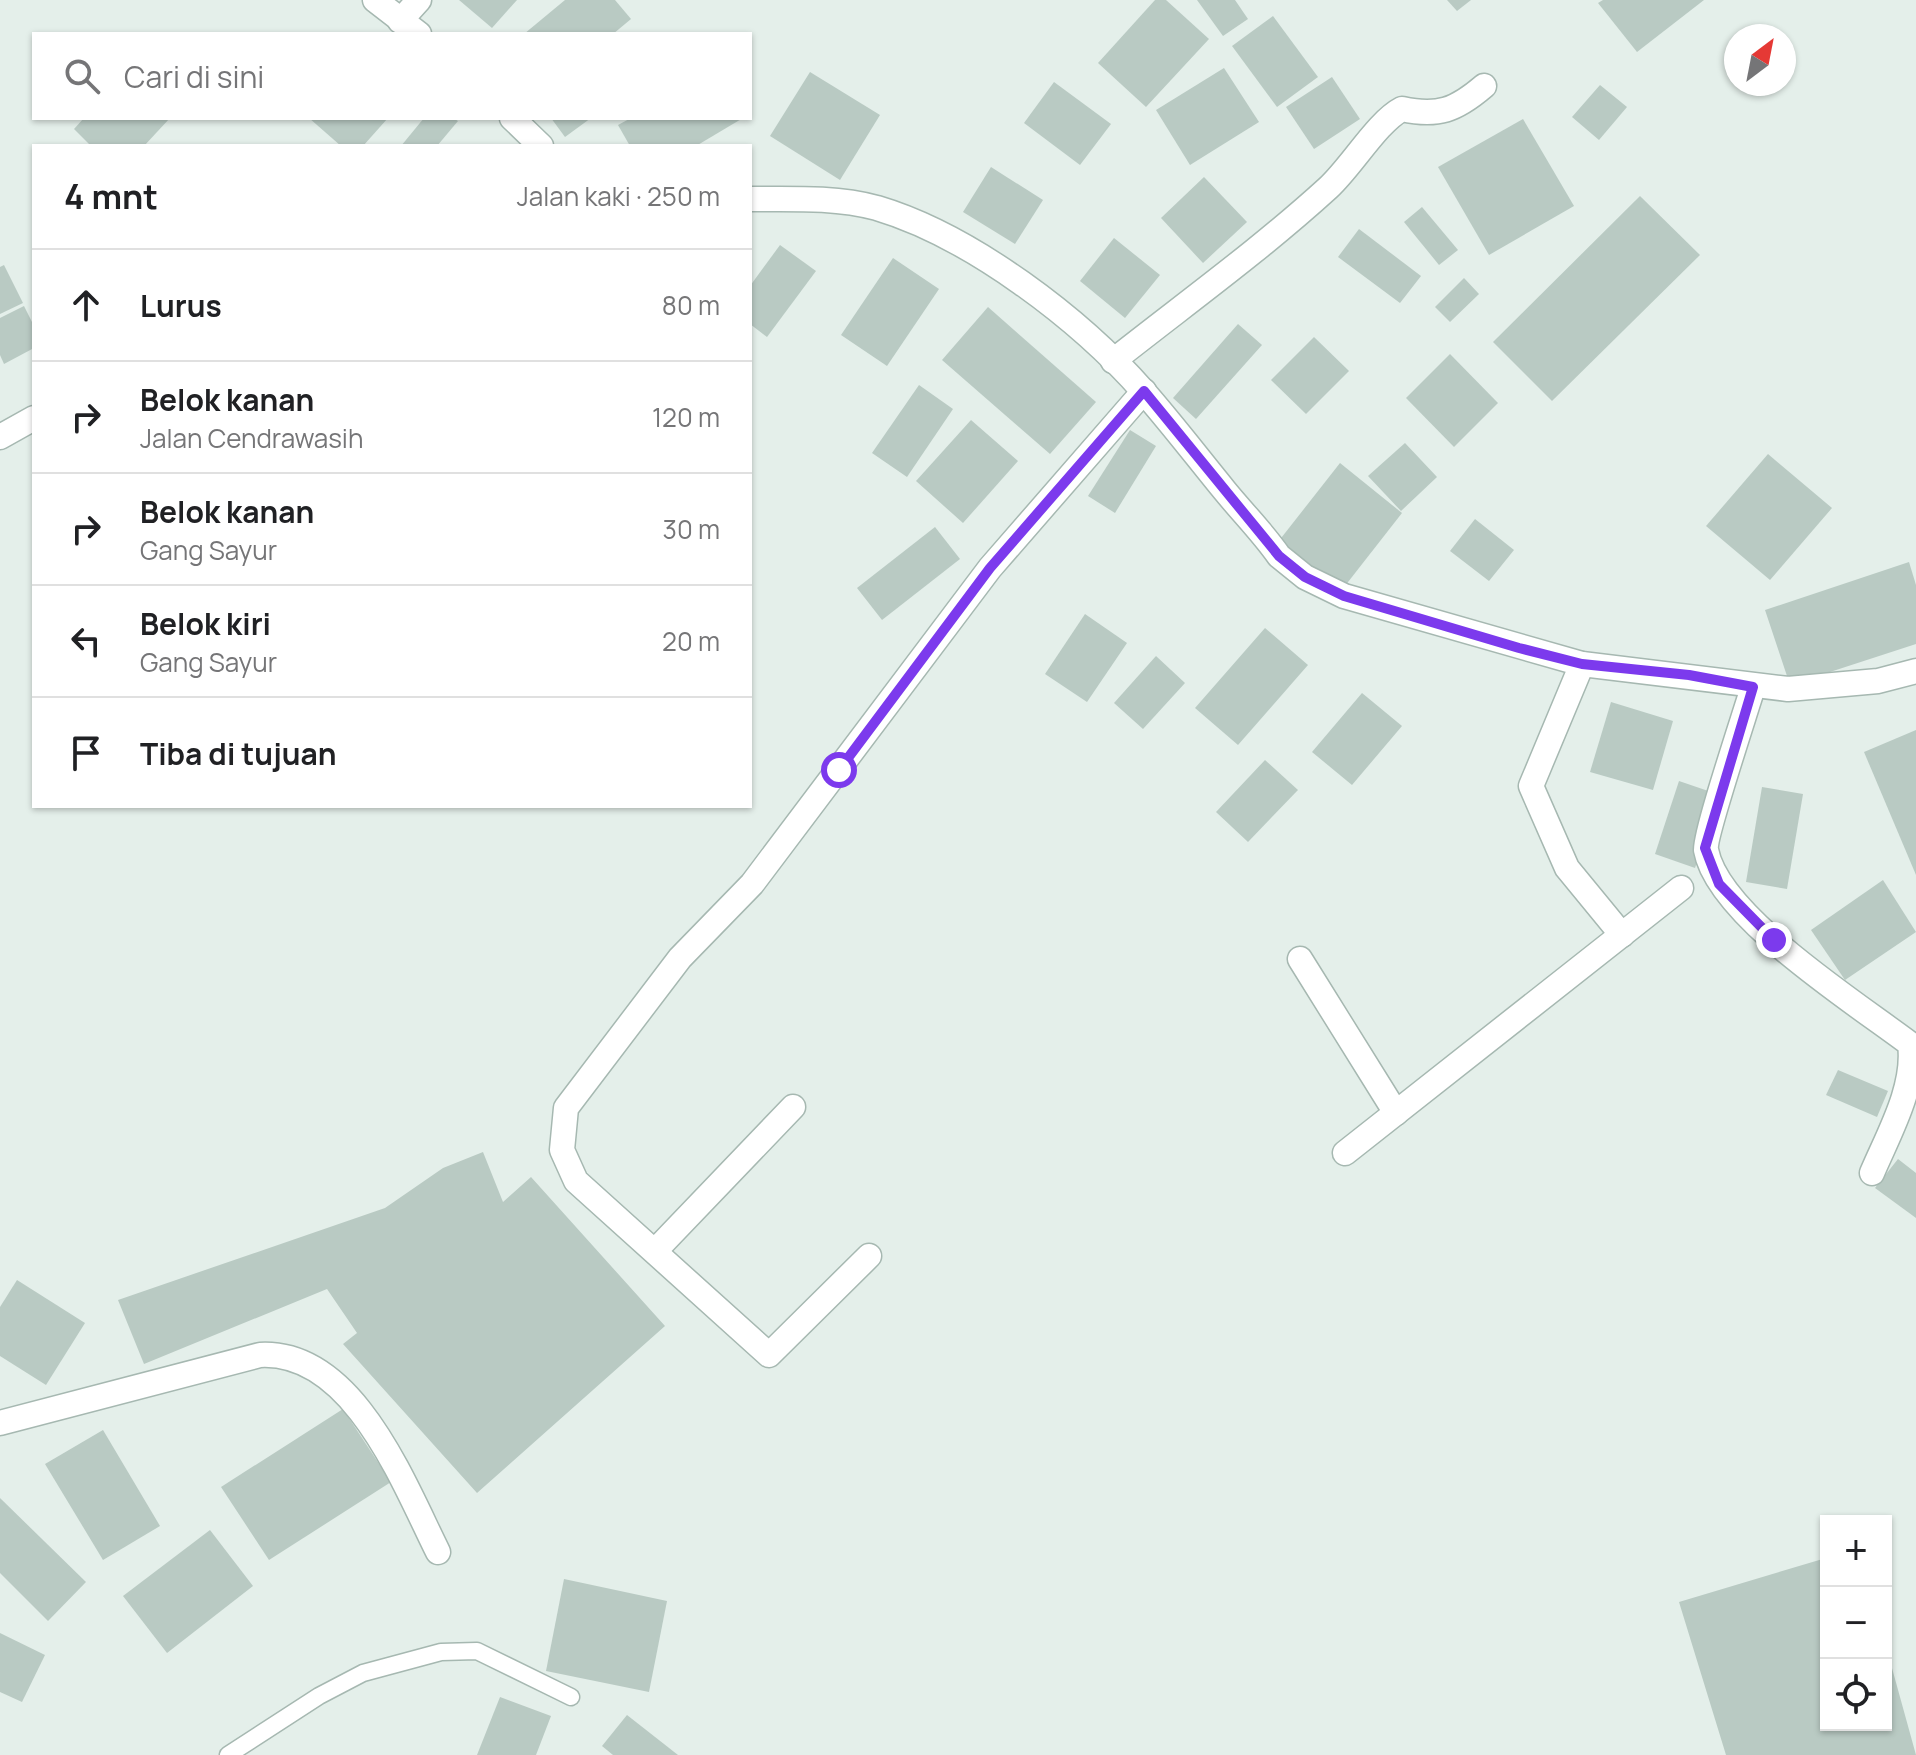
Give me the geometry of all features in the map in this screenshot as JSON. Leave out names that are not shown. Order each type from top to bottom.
[{"type":"street","points":[[375,0],[410,27],[419,0]]},
{"type":"street","points":[[1113,361],[1295,217],[1347,171],[1388,116],[1402,109],[1425,114],[1447,112],[1484,86]]},
{"type":"street","points":[[514,120],[539,144]]},
{"type":"street","points":[[752,199],[838,201],[874,208],[911,220],[1007,275],[1113,361],[1144,391],[1279,556],[1305,577],[1344,596],[1582,664],[1644,669],[1753,687],[1821,688],[1878,681],[1916,671]]},
{"type":"street","points":[[869,1256],[769,1355],[576,1181],[562,1150],[566,1108],[680,958],[752,884],[990,568],[1144,391]]},
{"type":"street","points":[[0,437],[32,419]]},
{"type":"street","points":[[1582,664],[1531,786],[1567,868],[1622,935]]},
{"type":"street","points":[[1753,687],[1705,848],[1719,884],[1741,910],[1774,940],[1910,1044],[1914,1062],[1906,1091],[1872,1173]]},
{"type":"street","points":[[1345,1153],[1681,888]]},
{"type":"street","points":[[1300,959],[1396,1113]]},
{"type":"street","points":[[655,1251],[793,1107]]},
{"type":"street","points":[[0,1423],[260,1355],[288,1356],[319,1370],[358,1407],[438,1552]]},
{"type":"lane","points":[[228,1755],[319,1696],[363,1673],[441,1652],[477,1651],[571,1697]]},
{"type":"building","points":[[459,0],[517,0],[492,28]]},
{"type":"building","points":[[565,0],[615,0],[631,19],[615,32],[526,32]]},
{"type":"building","points":[[1155,0],[1166,0],[1209,39],[1146,107],[1098,63]]},
{"type":"building","points":[[1197,0],[1235,0],[1248,19],[1223,36]]},
{"type":"building","points":[[1447,0],[1471,0],[1457,11]]},
{"type":"building","points":[[1603,0],[1704,0],[1637,52],[1598,3]]},
{"type":"building","points":[[1273,16],[1318,77],[1277,107],[1232,46]]},
{"type":"building","points":[[1224,68],[1259,122],[1190,165],[1156,110]]},
{"type":"building","points":[[810,72],[880,115],[840,180],[770,136]]},
{"type":"building","points":[[1332,77],[1360,119],[1314,149],[1286,107]]},
{"type":"building","points":[[1054,82],[1111,124],[1080,165],[1024,123]]},
{"type":"building","points":[[1600,85],[1627,107],[1599,140],[1572,117]]},
{"type":"building","points":[[1523,119],[1574,206],[1489,255],[1438,167]]},
{"type":"building","points":[[82,120],[168,120],[146,144],[89,144],[74,129]]},
{"type":"building","points":[[311,120],[386,120],[365,144],[339,144]]},
{"type":"building","points":[[422,120],[458,121],[439,144],[403,144]]},
{"type":"building","points":[[552,120],[588,120],[565,137]]},
{"type":"building","points":[[627,120],[740,120],[699,144],[629,144],[618,125]]},
{"type":"building","points":[[991,167],[1043,200],[1015,244],[963,212]]},
{"type":"building","points":[[1204,177],[1247,222],[1203,263],[1161,218]]},
{"type":"building","points":[[1640,196],[1700,255],[1552,401],[1493,342]]},
{"type":"building","points":[[1422,207],[1458,250],[1439,265],[1404,222]]},
{"type":"building","points":[[1359,229],[1421,276],[1400,303],[1338,257]]},
{"type":"building","points":[[1114,238],[1160,275],[1125,318],[1080,281]]},
{"type":"building","points":[[780,245],[816,271],[767,337],[752,326],[752,283]]},
{"type":"building","points":[[893,258],[939,289],[887,366],[841,335]]},
{"type":"building","points":[[4,265],[23,303],[0,314],[0,267]]},
{"type":"building","points":[[1464,278],[1479,294],[1450,322],[1435,307]]},
{"type":"building","points":[[24,306],[32,322],[32,349],[4,364],[0,355],[0,318]]},
{"type":"building","points":[[988,307],[1096,402],[1050,454],[942,360]]},
{"type":"building","points":[[1238,324],[1262,345],[1196,419],[1173,398]]},
{"type":"building","points":[[1314,337],[1349,371],[1306,414],[1271,380]]},
{"type":"building","points":[[1450,354],[1498,403],[1454,447],[1406,398]]},
{"type":"building","points":[[919,385],[953,409],[907,477],[872,453]]},
{"type":"building","points":[[971,420],[1018,461],[963,523],[916,481]]},
{"type":"building","points":[[1130,430],[1156,446],[1115,513],[1088,496]]},
{"type":"building","points":[[1405,443],[1437,477],[1401,511],[1368,476]]},
{"type":"building","points":[[1768,454],[1832,508],[1770,580],[1706,526]]},
{"type":"building","points":[[1340,463],[1402,513],[1341,591],[1278,542]]},
{"type":"building","points":[[1475,519],[1514,550],[1489,581],[1450,551]]},
{"type":"building","points":[[935,527],[960,559],[882,620],[857,588]]},
{"type":"building","points":[[1909,562],[1916,585],[1916,644],[1790,685],[1765,610]]},
{"type":"building","points":[[1085,614],[1127,643],[1087,702],[1045,674]]},
{"type":"building","points":[[1265,628],[1308,665],[1238,745],[1195,708]]},
{"type":"building","points":[[1156,656],[1185,683],[1143,729],[1114,703]]},
{"type":"building","points":[[1362,693],[1402,726],[1352,785],[1312,752]]},
{"type":"building","points":[[1611,702],[1673,721],[1653,790],[1590,772]]},
{"type":"building","points":[[1916,730],[1916,875],[1864,752]]},
{"type":"building","points":[[1265,760],[1298,790],[1248,842],[1216,812]]},
{"type":"building","points":[[1679,781],[1720,795],[1695,868],[1655,854]]},
{"type":"building","points":[[1762,787],[1803,794],[1787,889],[1746,882]]},
{"type":"building","points":[[1883,880],[1916,932],[1845,980],[1811,930]]},
{"type":"building","points":[[1838,1070],[1888,1091],[1877,1117],[1826,1095]]},
{"type":"building","points":[[483,1152],[503,1202],[531,1177],[665,1326],[477,1493],[343,1344],[357,1333],[327,1289],[144,1364],[118,1300],[385,1208],[443,1168]]},
{"type":"building","points":[[1898,1159],[1916,1173],[1916,1218],[1875,1188]]},
{"type":"building","points":[[17,1280],[85,1323],[46,1385],[0,1356],[0,1307]]},
{"type":"building","points":[[343,1409],[391,1482],[269,1560],[221,1487]]},
{"type":"building","points":[[103,1430],[160,1526],[103,1560],[45,1464]]},
{"type":"building","points":[[0,1498],[86,1582],[48,1621],[0,1573]]},
{"type":"building","points":[[210,1530],[253,1586],[167,1653],[123,1596]]},
{"type":"building","points":[[1820,1560],[1820,1731],[1892,1731],[1892,1668],[1916,1755],[1726,1755],[1679,1602]]},
{"type":"building","points":[[564,1579],[667,1601],[649,1692],[546,1671]]},
{"type":"building","points":[[0,1633],[45,1655],[22,1702],[0,1692]]},
{"type":"building","points":[[500,1697],[551,1716],[536,1755],[477,1755]]},
{"type":"building","points":[[627,1715],[678,1755],[613,1755],[602,1746]]},
{"type":"route","points":[[839,770],[990,568],[1144,391],[1279,556],[1305,577],[1344,596],[1582,664],[1689,675],[1753,687],[1705,848],[1719,884],[1741,910],[1774,940]]}]
